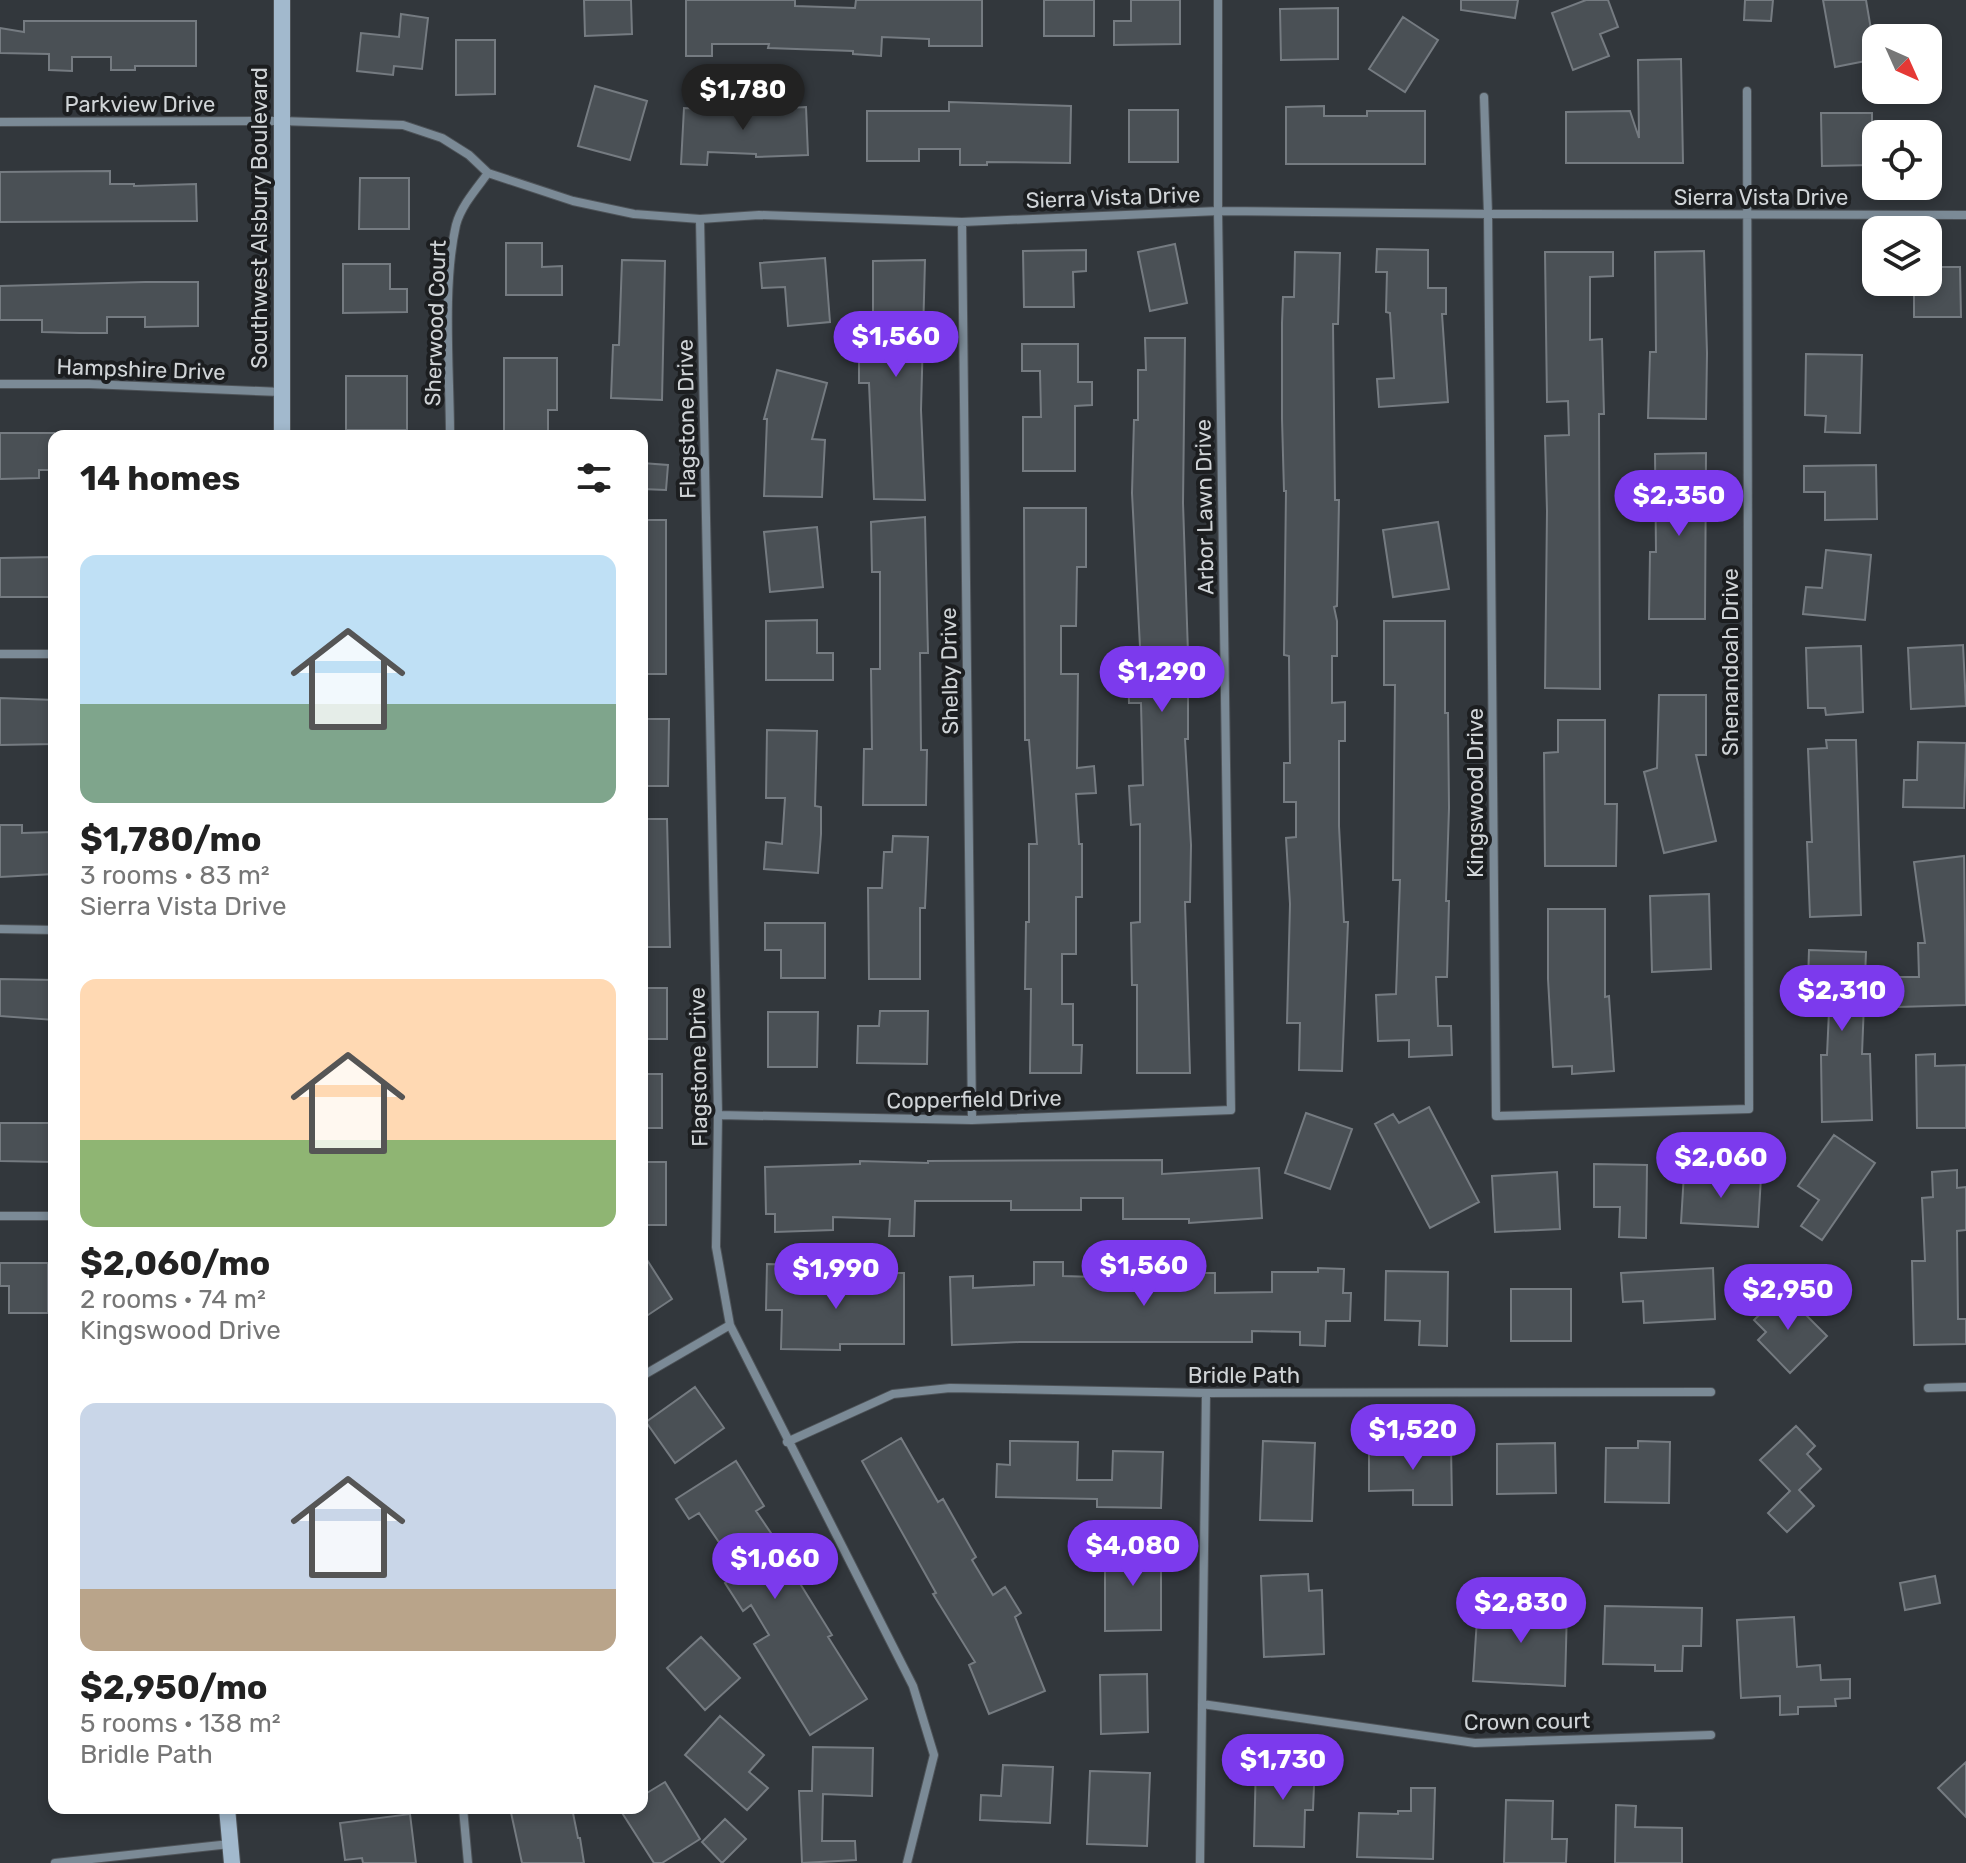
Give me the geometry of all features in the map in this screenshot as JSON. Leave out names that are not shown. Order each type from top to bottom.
[{"type":"main road","name":"Southwest Alsbury Boulevard","points":[[282,0],[282,430]]},
{"type":"main road","points":[[228,1814],[232,1863]]},
{"type":"street","name":"Arbor Lawn Drive","points":[[1218,0],[1218,211],[1231,1110]]},
{"type":"street","name":"Shenandoah Drive","points":[[1747,91],[1749,1109]]},
{"type":"street","points":[[1484,97],[1488,214]]},
{"type":"street","name":"Parkview Drive","points":[[0,122],[281,121]]},
{"type":"street","name":"Sierra Vista Drive","points":[[281,121],[403,125],[442,138],[469,155],[488,173],[573,201],[634,214],[700,219],[759,215],[962,222],[1218,211],[1966,215]]},
{"type":"street","name":"Sherwood Court","points":[[450,430],[450,282],[457,223],[488,173]]},
{"type":"street","name":"Kingswood Drive","points":[[1488,214],[1496,1116],[1749,1109]]},
{"type":"street","name":"Flagstone Drive","points":[[700,219],[718,1115],[716,1247],[730,1325],[913,1686],[934,1755],[907,1863]]},
{"type":"street","name":"Shelby Drive","points":[[962,222],[972,1120]]},
{"type":"street","name":"Hampshire Drive","points":[[0,384],[89,384],[281,392]]},
{"type":"street","points":[[0,654],[48,654]]},
{"type":"street","points":[[0,929],[48,930]]},
{"type":"street","name":"Copperfield Drive","points":[[718,1115],[972,1120],[1231,1110]]},
{"type":"street","points":[[0,1216],[48,1216]]},
{"type":"street","points":[[648,1373],[730,1325]]},
{"type":"street","points":[[1928,1388],[1966,1387]]},
{"type":"street","name":"Bridle Path","points":[[787,1442],[893,1394],[950,1388],[1206,1393],[1711,1392]]},
{"type":"street","points":[[1200,1863],[1206,1393]]},
{"type":"street","name":"Crown court","points":[[1202,1704],[1475,1743],[1711,1735]]},
{"type":"street","points":[[464,1814],[468,1863]]},
{"type":"street","points":[[55,1863],[230,1844]]},
{"type":"building","points":[[584,0],[631,0],[632,34],[585,36]]},
{"type":"building","points":[[686,0],[795,0],[795,6],[855,8],[856,0],[982,0],[982,46],[929,46],[929,39],[882,37],[881,56],[853,54],[853,51],[768,48],[769,44],[712,44],[712,56],[686,56]]},
{"type":"building","points":[[1044,0],[1094,0],[1094,36],[1044,36]]},
{"type":"building","points":[[1131,0],[1180,0],[1180,44],[1114,45],[1114,21],[1131,21]]},
{"type":"building","points":[[1461,0],[1518,0],[1515,18],[1461,10]]},
{"type":"building","points":[[1586,0],[1608,0],[1618,27],[1600,34],[1609,56],[1573,70],[1552,13]]},
{"type":"building","points":[[1745,0],[1773,0],[1771,21],[1744,20]]},
{"type":"building","points":[[1823,0],[1866,0],[1870,24],[1862,24],[1862,62],[1835,67]]},
{"type":"building","points":[[1338,8],[1338,59],[1281,60],[1280,9]]},
{"type":"building","points":[[401,14],[428,18],[422,69],[394,66],[393,75],[357,71],[361,33],[399,37]]},
{"type":"building","points":[[1403,17],[1438,40],[1405,92],[1369,69]]},
{"type":"building","points":[[24,21],[196,21],[196,66],[135,66],[135,70],[111,70],[111,57],[72,57],[72,71],[49,70],[49,54],[0,53],[0,28],[24,32]]},
{"type":"building","points":[[456,40],[495,40],[495,94],[456,95]]},
{"type":"building","points":[[1681,59],[1683,163],[1566,163],[1566,112],[1630,111],[1639,138],[1638,60]]},
{"type":"building","points":[[595,86],[647,101],[630,160],[578,146]]},
{"type":"building","points":[[722,98],[745,99],[744,110],[806,107],[808,155],[756,157],[756,154],[708,152],[707,165],[681,164],[684,108],[721,110]]},
{"type":"building","points":[[949,102],[1071,106],[1070,163],[987,162],[987,165],[960,165],[960,149],[919,149],[919,161],[867,161],[867,111],[949,111]]},
{"type":"building","points":[[1324,106],[1324,116],[1367,116],[1367,111],[1425,111],[1425,164],[1286,164],[1286,107]]},
{"type":"building","points":[[1129,110],[1178,110],[1178,162],[1129,162]]},
{"type":"building","points":[[1821,113],[1872,113],[1872,120],[1862,120],[1862,165],[1822,166]]},
{"type":"building","points":[[110,171],[110,184],[196,184],[197,221],[0,222],[0,172]]},
{"type":"building","points":[[360,178],[409,178],[409,229],[359,229]]},
{"type":"building","points":[[506,243],[542,243],[542,267],[562,266],[562,295],[506,295]]},
{"type":"building","points":[[1175,244],[1187,303],[1150,311],[1138,252]]},
{"type":"building","points":[[1377,249],[1428,250],[1428,288],[1446,288],[1446,314],[1442,314],[1448,402],[1379,407],[1377,379],[1394,378],[1390,313],[1386,312],[1387,272],[1376,272]]},
{"type":"building","points":[[1086,250],[1086,271],[1073,272],[1074,307],[1024,307],[1023,251]]},
{"type":"building","points":[[1704,251],[1706,419],[1648,418],[1650,352],[1656,352],[1655,252]]},
{"type":"building","points":[[1295,252],[1340,253],[1338,324],[1333,324],[1335,500],[1339,500],[1337,606],[1334,607],[1337,656],[1332,656],[1332,703],[1345,702],[1345,741],[1339,741],[1339,826],[1344,922],[1348,922],[1342,1071],[1299,1070],[1300,1023],[1287,1023],[1290,904],[1286,838],[1296,837],[1296,802],[1284,802],[1284,763],[1290,763],[1289,656],[1284,655],[1286,491],[1282,323],[1283,297],[1294,297]]},
{"type":"building","points":[[1545,252],[1613,252],[1613,276],[1590,277],[1590,340],[1602,339],[1604,414],[1599,414],[1600,689],[1545,688],[1545,436],[1569,435],[1568,401],[1547,402]]},
{"type":"building","points":[[825,258],[830,322],[788,326],[785,287],[762,288],[760,263]]},
{"type":"building","points":[[622,260],[665,261],[662,400],[611,398],[613,345],[619,345]]},
{"type":"building","points":[[925,260],[921,410],[925,500],[874,499],[869,383],[859,383],[859,338],[873,338],[873,261]]},
{"type":"building","points":[[343,264],[390,264],[390,289],[407,289],[407,312],[343,313]]},
{"type":"building","points":[[1942,267],[1960,267],[1961,317],[1914,317],[1914,296],[1942,296]]},
{"type":"building","points":[[198,282],[198,326],[145,327],[145,317],[107,317],[107,333],[42,332],[42,320],[0,320],[0,286]]},
{"type":"building","points":[[1145,338],[1185,338],[1183,503],[1188,739],[1185,739],[1191,845],[1190,902],[1185,902],[1190,1073],[1137,1073],[1137,985],[1132,985],[1131,923],[1140,922],[1140,824],[1131,825],[1129,786],[1143,785],[1141,703],[1129,703],[1128,666],[1141,666],[1132,493],[1134,420],[1138,420],[1138,370],[1146,370]]},
{"type":"building","points":[[1022,344],[1078,344],[1078,382],[1092,382],[1092,405],[1075,406],[1075,471],[1023,471],[1023,417],[1041,417],[1040,371],[1022,371]]},
{"type":"building","points":[[1806,354],[1862,355],[1860,433],[1825,432],[1826,416],[1805,415]]},
{"type":"building","points":[[504,358],[557,358],[557,410],[548,410],[548,430],[504,430]]},
{"type":"building","points":[[777,370],[827,383],[812,439],[825,440],[822,497],[764,496],[767,419],[764,419]]},
{"type":"building","points":[[346,376],[407,376],[407,430],[346,430]]},
{"type":"building","points":[[0,433],[48,433],[48,470],[39,470],[39,478],[0,479]]},
{"type":"building","points":[[1706,453],[1705,619],[1649,619],[1650,552],[1656,552],[1655,454]]},
{"type":"building","points":[[648,463],[668,465],[666,490],[648,489]]},
{"type":"building","points":[[1876,465],[1877,519],[1825,520],[1825,492],[1804,492],[1804,466]]},
{"type":"building","points":[[1024,508],[1086,508],[1086,567],[1077,567],[1076,626],[1061,626],[1061,674],[1078,674],[1077,768],[1094,766],[1096,793],[1076,794],[1079,844],[1082,844],[1082,897],[1076,897],[1076,954],[1062,954],[1062,1004],[1073,1004],[1073,1045],[1082,1045],[1081,1073],[1030,1073],[1031,989],[1025,989],[1026,922],[1029,922],[1029,844],[1037,844],[1029,740],[1025,740]]},
{"type":"building","points":[[925,517],[928,653],[920,653],[921,750],[927,750],[926,805],[863,805],[864,749],[872,749],[871,669],[880,669],[880,572],[872,572],[871,522]]},
{"type":"building","points":[[648,520],[666,520],[666,674],[648,674]]},
{"type":"building","points":[[1438,522],[1449,589],[1393,597],[1383,530]]},
{"type":"building","points":[[817,527],[823,587],[770,592],[764,532]]},
{"type":"building","points":[[1826,550],[1871,555],[1865,620],[1803,614],[1806,587],[1822,588]]},
{"type":"building","points":[[48,557],[48,597],[0,597],[0,558]]},
{"type":"building","points":[[817,620],[817,653],[833,653],[833,680],[766,680],[766,621]]},
{"type":"building","points":[[1384,621],[1445,621],[1449,808],[1446,901],[1449,901],[1447,977],[1436,977],[1438,1026],[1451,1026],[1452,1055],[1409,1057],[1409,1040],[1378,1041],[1376,995],[1396,994],[1400,880],[1393,880],[1395,685],[1384,685]]},
{"type":"building","points":[[1963,645],[1966,706],[1911,709],[1908,648]]},
{"type":"building","points":[[1861,646],[1863,712],[1826,715],[1825,708],[1808,708],[1806,648]]},
{"type":"building","points":[[1659,695],[1706,695],[1706,755],[1696,755],[1716,841],[1664,853],[1644,772],[1657,768]]},
{"type":"building","points":[[0,698],[48,700],[48,744],[0,745]]},
{"type":"building","points":[[648,719],[669,719],[668,786],[648,786]]},
{"type":"building","points":[[1558,720],[1605,720],[1605,804],[1617,804],[1616,866],[1545,866],[1544,753],[1558,752]]},
{"type":"building","points":[[767,730],[817,731],[815,806],[821,807],[818,873],[764,869],[766,842],[782,844],[785,798],[766,798]]},
{"type":"building","points":[[1826,740],[1856,740],[1861,915],[1810,917],[1807,842],[1812,842],[1808,749],[1827,748]]},
{"type":"building","points":[[1918,742],[1966,743],[1964,808],[1903,807],[1904,780],[1917,780]]},
{"type":"building","points":[[648,819],[667,819],[670,947],[648,947]]},
{"type":"building","points":[[0,825],[22,825],[22,833],[48,832],[48,874],[0,877]]},
{"type":"building","points":[[893,836],[928,837],[925,908],[920,908],[920,979],[869,979],[868,888],[882,888],[884,852],[892,852]]},
{"type":"building","points":[[1964,856],[1966,1005],[1898,1007],[1898,977],[1919,977],[1918,943],[1925,943],[1914,862]]},
{"type":"building","points":[[1709,894],[1711,969],[1652,972],[1650,896]]},
{"type":"building","points":[[1548,909],[1605,909],[1605,997],[1609,996],[1614,1071],[1572,1074],[1572,1066],[1553,1067]]},
{"type":"building","points":[[765,923],[825,923],[825,978],[781,978],[781,950],[765,950]]},
{"type":"building","points":[[1809,950],[1866,952],[1862,1054],[1870,1054],[1872,1120],[1822,1122],[1821,1055],[1827,1055],[1829,1011],[1807,1011]]},
{"type":"building","points":[[0,979],[48,980],[48,1020],[0,1016]]},
{"type":"building","points":[[648,988],[667,988],[667,1039],[648,1039]]},
{"type":"building","points":[[880,1011],[928,1011],[927,1064],[857,1063],[858,1026],[879,1026]]},
{"type":"building","points":[[768,1012],[818,1012],[817,1067],[768,1067]]},
{"type":"building","points":[[1935,1054],[1935,1066],[1966,1065],[1966,1128],[1917,1128],[1916,1055]]},
{"type":"building","points":[[648,1074],[662,1074],[662,1128],[648,1128]]},
{"type":"building","points":[[1429,1107],[1479,1202],[1430,1228],[1375,1124],[1393,1114],[1399,1123]]},
{"type":"building","points":[[1306,1113],[1352,1129],[1330,1189],[1285,1173]]},
{"type":"building","points":[[0,1123],[48,1123],[48,1162],[0,1161]]},
{"type":"building","points":[[1834,1135],[1875,1163],[1822,1240],[1801,1226],[1819,1200],[1798,1186]]},
{"type":"building","points":[[1162,1160],[1162,1174],[1259,1168],[1262,1218],[1189,1223],[1189,1219],[1123,1219],[1123,1198],[1081,1198],[1081,1210],[1011,1210],[1011,1201],[915,1201],[914,1236],[889,1236],[890,1219],[833,1217],[833,1230],[775,1232],[775,1214],[766,1214],[765,1167],[860,1164],[860,1161]]},
{"type":"building","points":[[648,1162],[666,1162],[666,1225],[648,1225]]},
{"type":"building","points":[[1594,1164],[1647,1165],[1646,1238],[1619,1237],[1620,1207],[1594,1207]]},
{"type":"building","points":[[1957,1170],[1957,1188],[1966,1187],[1966,1230],[1957,1231],[1958,1319],[1966,1319],[1966,1344],[1914,1345],[1912,1261],[1925,1261],[1922,1198],[1933,1197],[1932,1172]]},
{"type":"building","points":[[1557,1172],[1560,1229],[1495,1232],[1492,1176]]},
{"type":"building","points":[[1684,1173],[1761,1177],[1758,1227],[1681,1223]]},
{"type":"building","points":[[1097,1257],[1128,1257],[1127,1276],[1182,1277],[1182,1273],[1215,1273],[1215,1293],[1272,1292],[1272,1272],[1344,1269],[1343,1293],[1351,1293],[1350,1321],[1326,1321],[1325,1346],[1300,1345],[1300,1332],[1252,1331],[1252,1342],[952,1345],[950,1277],[973,1276],[973,1288],[1034,1285],[1034,1262],[1063,1262],[1063,1276],[1096,1277]]},
{"type":"building","points":[[648,1261],[672,1299],[648,1315]]},
{"type":"building","points":[[0,1263],[48,1263],[48,1313],[9,1313],[9,1286],[0,1286]]},
{"type":"building","points":[[767,1264],[800,1265],[799,1289],[872,1287],[873,1273],[904,1273],[904,1344],[840,1344],[840,1350],[781,1349],[782,1310],[766,1310]]},
{"type":"building","points":[[1713,1268],[1715,1319],[1644,1323],[1643,1301],[1623,1302],[1621,1273]]},
{"type":"building","points":[[1386,1271],[1448,1272],[1447,1346],[1419,1345],[1420,1321],[1385,1320]]},
{"type":"building","points":[[1511,1289],[1571,1289],[1571,1341],[1511,1341]]},
{"type":"building","points":[[1783,1292],[1827,1336],[1790,1373],[1758,1340],[1766,1332],[1754,1320]]},
{"type":"building","points":[[695,1387],[724,1428],[675,1463],[648,1421]]},
{"type":"building","points":[[1796,1426],[1815,1446],[1807,1454],[1821,1469],[1799,1490],[1814,1506],[1787,1532],[1768,1513],[1790,1491],[1760,1460]]},
{"type":"building","points":[[901,1438],[938,1502],[943,1499],[976,1557],[972,1560],[993,1595],[1005,1587],[1021,1613],[1015,1617],[1045,1691],[989,1714],[969,1665],[975,1662],[933,1594],[936,1593],[862,1461]]},
{"type":"building","points":[[1010,1441],[1078,1442],[1077,1480],[1112,1480],[1113,1451],[1163,1452],[1161,1508],[1097,1507],[1097,1499],[996,1497],[997,1464],[1010,1465]]},
{"type":"building","points":[[1263,1441],[1315,1443],[1312,1521],[1260,1520]]},
{"type":"building","points":[[1638,1441],[1670,1442],[1669,1503],[1605,1502],[1606,1448],[1638,1448]]},
{"type":"building","points":[[1555,1443],[1556,1493],[1497,1494],[1497,1444]]},
{"type":"building","points":[[1451,1445],[1452,1505],[1413,1505],[1413,1490],[1369,1491],[1369,1446]]},
{"type":"building","points":[[736,1461],[764,1506],[756,1511],[794,1567],[791,1569],[832,1635],[828,1637],[867,1699],[810,1735],[754,1644],[769,1635],[751,1605],[743,1611],[725,1583],[740,1573],[699,1513],[689,1519],[676,1499]]},
{"type":"building","points":[[1105,1546],[1161,1546],[1161,1630],[1105,1631]]},
{"type":"building","points":[[1308,1574],[1309,1591],[1322,1590],[1324,1654],[1264,1657],[1261,1576]]},
{"type":"building","points":[[1935,1576],[1940,1603],[1905,1610],[1900,1583]]},
{"type":"building","points":[[1478,1603],[1567,1608],[1565,1686],[1473,1681]]},
{"type":"building","points":[[1605,1606],[1702,1608],[1701,1646],[1683,1646],[1682,1671],[1655,1671],[1655,1665],[1603,1664]]},
{"type":"building","points":[[1794,1617],[1797,1667],[1820,1665],[1821,1680],[1850,1679],[1850,1698],[1835,1699],[1836,1706],[1798,1707],[1798,1714],[1780,1715],[1780,1696],[1741,1698],[1737,1620]]},
{"type":"building","points":[[701,1637],[740,1678],[705,1710],[667,1668]]},
{"type":"building","points":[[1147,1674],[1148,1732],[1101,1734],[1100,1675]]},
{"type":"building","points":[[720,1716],[764,1755],[749,1772],[768,1788],[747,1810],[685,1755]]},
{"type":"building","points":[[813,1747],[873,1748],[872,1796],[823,1794],[822,1841],[855,1841],[856,1860],[802,1863],[799,1791],[812,1791]]},
{"type":"building","points":[[1256,1760],[1315,1761],[1313,1810],[1305,1810],[1304,1847],[1254,1846]]},
{"type":"building","points":[[1966,1762],[1966,1817],[1938,1788]]},
{"type":"building","points":[[1003,1765],[1053,1767],[1050,1823],[980,1820],[981,1795],[1001,1796]]},
{"type":"building","points":[[1090,1771],[1150,1773],[1147,1846],[1087,1844]]},
{"type":"building","points":[[665,1782],[700,1839],[662,1863],[654,1863],[623,1814],[648,1814],[648,1792]]},
{"type":"building","points":[[1411,1788],[1435,1788],[1433,1859],[1357,1857],[1359,1813],[1398,1814],[1398,1811],[1411,1811]]},
{"type":"building","points":[[1506,1800],[1553,1801],[1552,1839],[1567,1839],[1566,1863],[1504,1863]]},
{"type":"building","points":[[1616,1805],[1636,1806],[1635,1827],[1682,1828],[1682,1863],[1615,1863]]},
{"type":"building","points":[[410,1814],[416,1863],[363,1863],[362,1858],[345,1860],[340,1823]]},
{"type":"building","points":[[511,1814],[573,1814],[584,1863],[522,1863]]},
{"type":"building","points":[[725,1819],[746,1839],[722,1863],[702,1842]]}]
